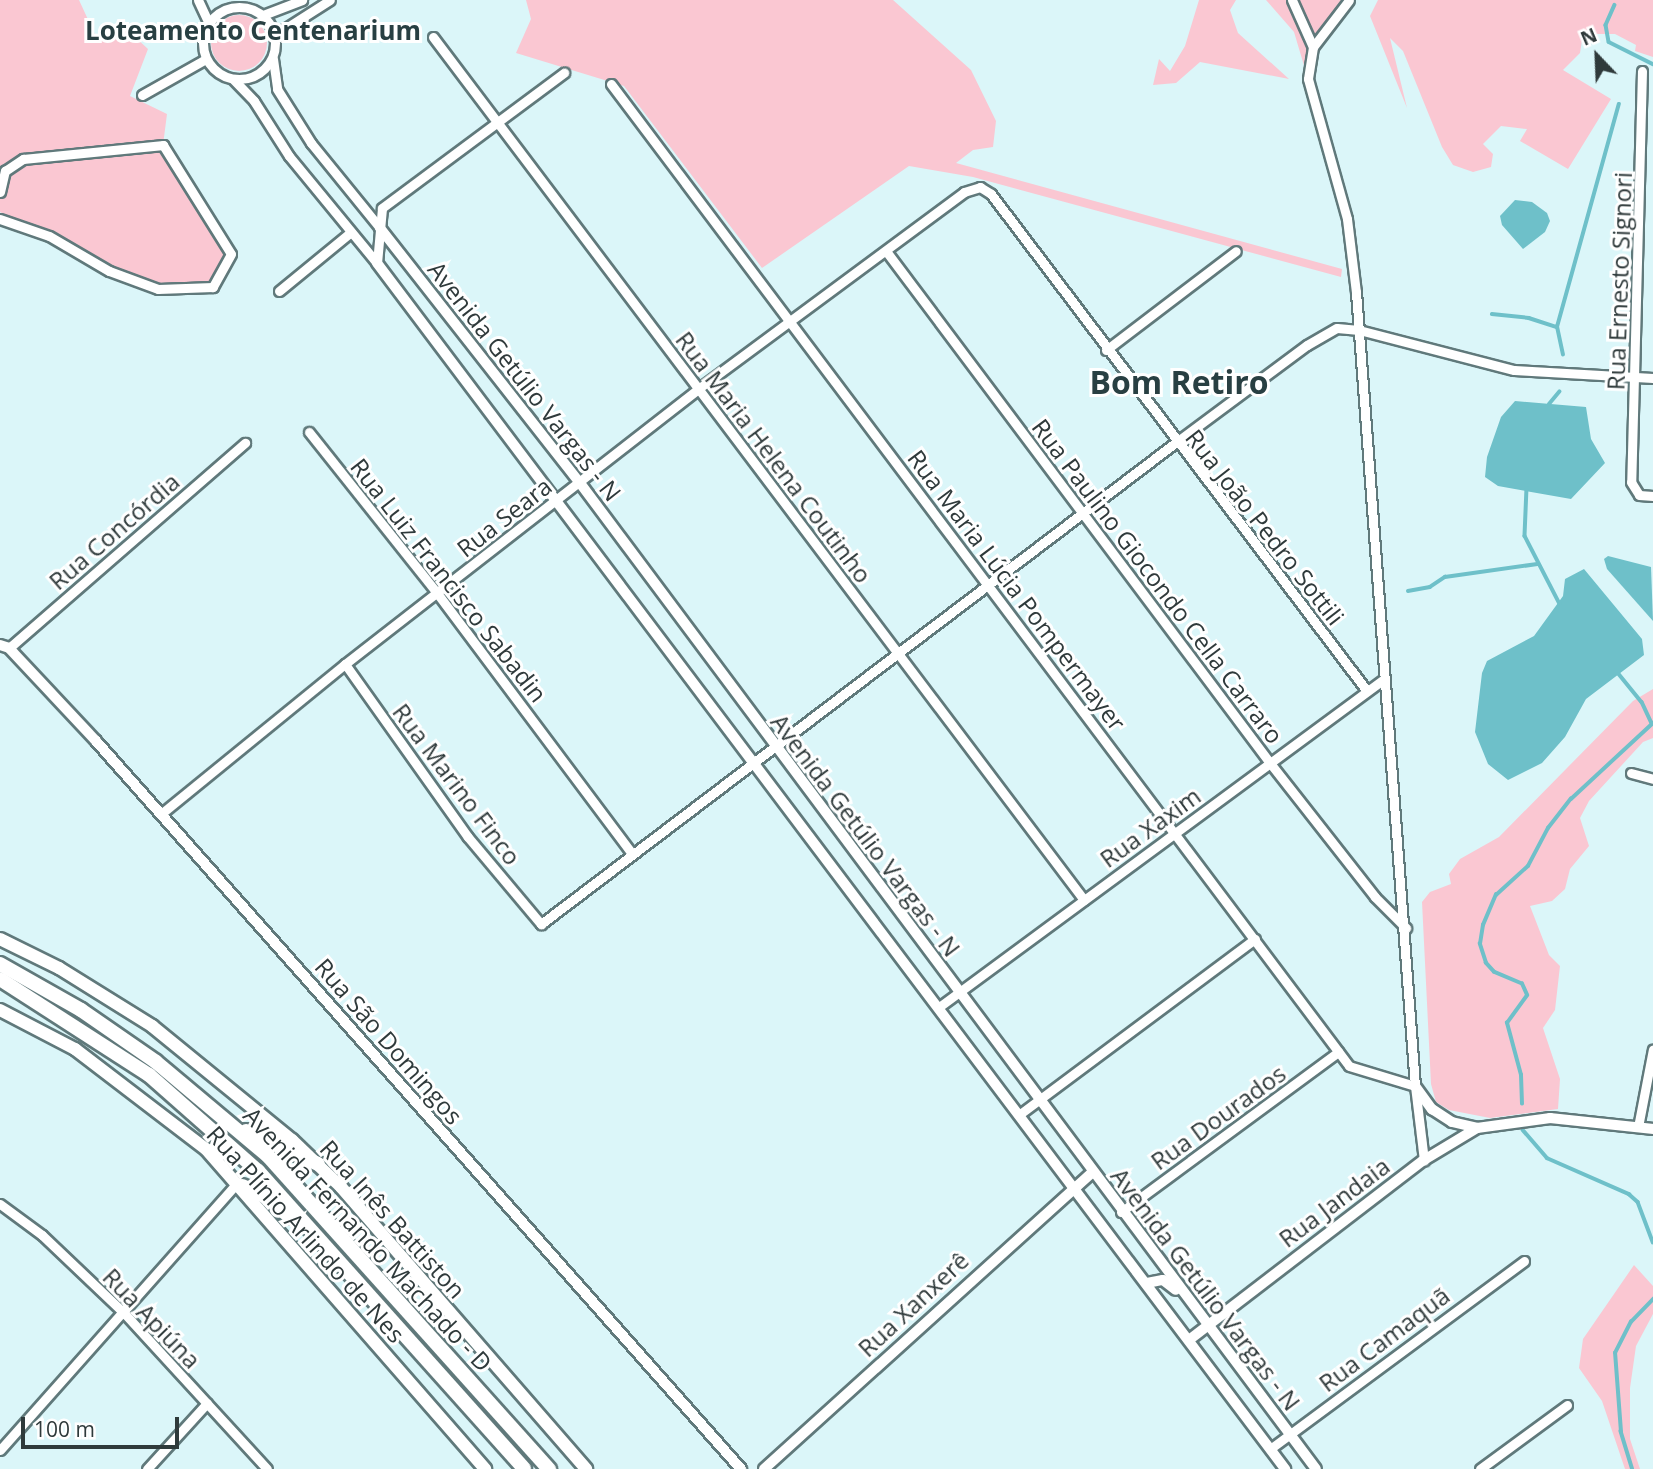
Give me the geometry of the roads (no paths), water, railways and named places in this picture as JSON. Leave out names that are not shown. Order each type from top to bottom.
[{"type":"main road","name":"Rua Inês Battiston","points":[[0,939],[58,968],[152,1026],[318,1164],[586,1469]]},
{"type":"main road","name":"Avenida Fernando Machado - D","points":[[0,964],[145,1055],[268,1156],[549,1469]]},
{"type":"main road","name":"Avenida Fernando Machado - D","points":[[0,979],[149,1075],[258,1171],[344,1264],[524,1469]]},
{"type":"main road","name":"Rua Plínio Arlindo de Nes","points":[[0,1010],[75,1049],[114,1075],[206,1149],[240,1184],[485,1469]]},
{"type":"main road","points":[[234,1126],[318,1164]]},
{"type":"main road","points":[[240,1184],[267,1197],[323,1251],[344,1264]]},
{"type":"street","points":[[198,0],[209,24]]},
{"type":"street","points":[[263,15],[302,0]]},
{"type":"street","points":[[275,35],[330,0]]},
{"type":"street","points":[[1292,0],[1313,47]]},
{"type":"street","points":[[1349,0],[1313,47],[1308,79],[1347,219],[1359,330],[1384,679],[1406,928],[1415,1086],[1424,1160]]},
{"type":"street","points":[[273,59],[257,76],[233,79],[222,76],[206,59],[204,35],[217,15],[237,3],[263,15],[275,35],[273,59],[277,89],[311,143],[380,228]]},
{"type":"street","name":"Rua Maria Helena Coutinho","points":[[432,37],[1084,900]]},
{"type":"street","points":[[142,95],[206,59]]},
{"type":"street","name":"Rua Ernesto Signori","points":[[1642,71],[1634,492],[1653,496]]},
{"type":"street","points":[[377,263],[382,208],[564,73]]},
{"type":"street","points":[[233,79],[377,263]]},
{"type":"street","name":"Rua Maria Lúcia Pompermayer","points":[[611,84],[792,321],[1349,1066],[1415,1086]]},
{"type":"street","points":[[0,192],[5,171],[23,159],[163,145],[231,254],[213,287],[158,289],[109,271],[49,236],[0,219]]},
{"type":"street","name":"Rua Seara","points":[[161,814],[345,664],[698,389],[964,192],[980,187]]},
{"type":"street","name":"Rua João Pedro Sottili","points":[[980,187],[991,194],[1175,443],[1367,691]]},
{"type":"street","name":"Avenida Getúlio Vargas - N","points":[[380,228],[580,483],[774,748],[1316,1469]]},
{"type":"street","points":[[279,291],[351,232]]},
{"type":"street","name":"Rua Paulino Giocondo Cella Carraro","points":[[886,251],[1270,763],[1375,897],[1406,928]]},
{"type":"street","points":[[1106,350],[1236,251]]},
{"type":"street","name":"Avenida Getúlio Vargas - N","points":[[377,263],[1285,1469]]},
{"type":"street","points":[[632,853],[755,763],[1175,443],[1307,345],[1337,328],[1359,330],[1514,370],[1653,378]]},
{"type":"street","name":"Rua Luiz Francisco Sabadin","points":[[309,432],[437,593],[632,853]]},
{"type":"street","name":"Rua Concórdia","points":[[4,647],[245,443]]},
{"type":"street","name":"Rua São Domingos","points":[[4,647],[161,814],[741,1469]]},
{"type":"street","name":"Rua Marino Finco","points":[[345,664],[468,837],[541,924],[632,853]]},
{"type":"street","name":"Rua Xaxim","points":[[939,1007],[1384,679]]},
{"type":"street","points":[[1631,774],[1653,779]]},
{"type":"street","points":[[1020,1114],[1255,940]]},
{"type":"street","points":[[1638,1127],[1653,1049]]},
{"type":"street","name":"Rua Dourados","points":[[1121,1212],[1338,1052]]},
{"type":"street","points":[[1415,1086],[1432,1109],[1452,1122],[1477,1128]]},
{"type":"street","name":"Rua Jandaia","points":[[1189,1340],[1424,1160],[1477,1128],[1550,1118],[1653,1129]]},
{"type":"street","name":"Rua Xanxerê","points":[[764,1469],[1073,1185],[1093,1172]]},
{"type":"street","points":[[0,1450],[240,1184]]},
{"type":"street","name":"Rua Apiúna","points":[[0,1204],[42,1235],[125,1314],[267,1469]]},
{"type":"street","name":"Rua Camaquã","points":[[1270,1449],[1524,1261]]},
{"type":"street","points":[[1147,1283],[1163,1280],[1188,1300]]},
{"type":"street","points":[[147,1469],[207,1403]]},
{"type":"street","points":[[1480,1469],[1567,1405]]},
{"type":"water","points":[[1515,200],[1532,202],[1547,213],[1550,221],[1545,232],[1523,249],[1502,225],[1500,216]]},
{"type":"water","points":[[1515,401],[1586,407],[1591,439],[1605,463],[1571,499],[1498,486],[1485,477],[1487,457],[1501,417]]},
{"type":"water","points":[[1608,556],[1651,567],[1653,621],[1607,569],[1604,559]]},
{"type":"water","points":[[1584,569],[1642,639],[1644,655],[1586,699],[1565,737],[1542,763],[1508,780],[1488,764],[1475,732],[1482,673],[1487,661],[1534,636],[1563,596],[1565,579]]},
{"type":"waterway","points":[[1615,5],[1606,25],[1609,42],[1653,64]]},
{"type":"waterway","points":[[1563,355],[1557,327],[1619,104]]},
{"type":"waterway","points":[[1492,314],[1529,318],[1557,327]]},
{"type":"waterway","points":[[1549,404],[1559,392]]},
{"type":"waterway","points":[[1527,488],[1525,536],[1560,604]]},
{"type":"waterway","points":[[1408,591],[1430,587],[1445,577],[1537,564]]},
{"type":"waterway","points":[[1619,674],[1642,702],[1652,723]]},
{"type":"waterway","points":[[1522,1104],[1521,1075],[1507,1023],[1527,995],[1522,984],[1494,972],[1486,963],[1480,944],[1483,925],[1496,895],[1528,866],[1548,828],[1571,799],[1653,723]]},
{"type":"waterway","points":[[1523,1130],[1547,1158],[1629,1194],[1638,1202],[1653,1242]]},
{"type":"waterway","points":[[1632,1469],[1621,1432],[1615,1353],[1631,1322],[1653,1299]]},
{"type":"district","name":"Loteamento Centenarium","points":[[253,31]]},
{"type":"district","name":"Bom Retiro","points":[[1179,382]]}]
